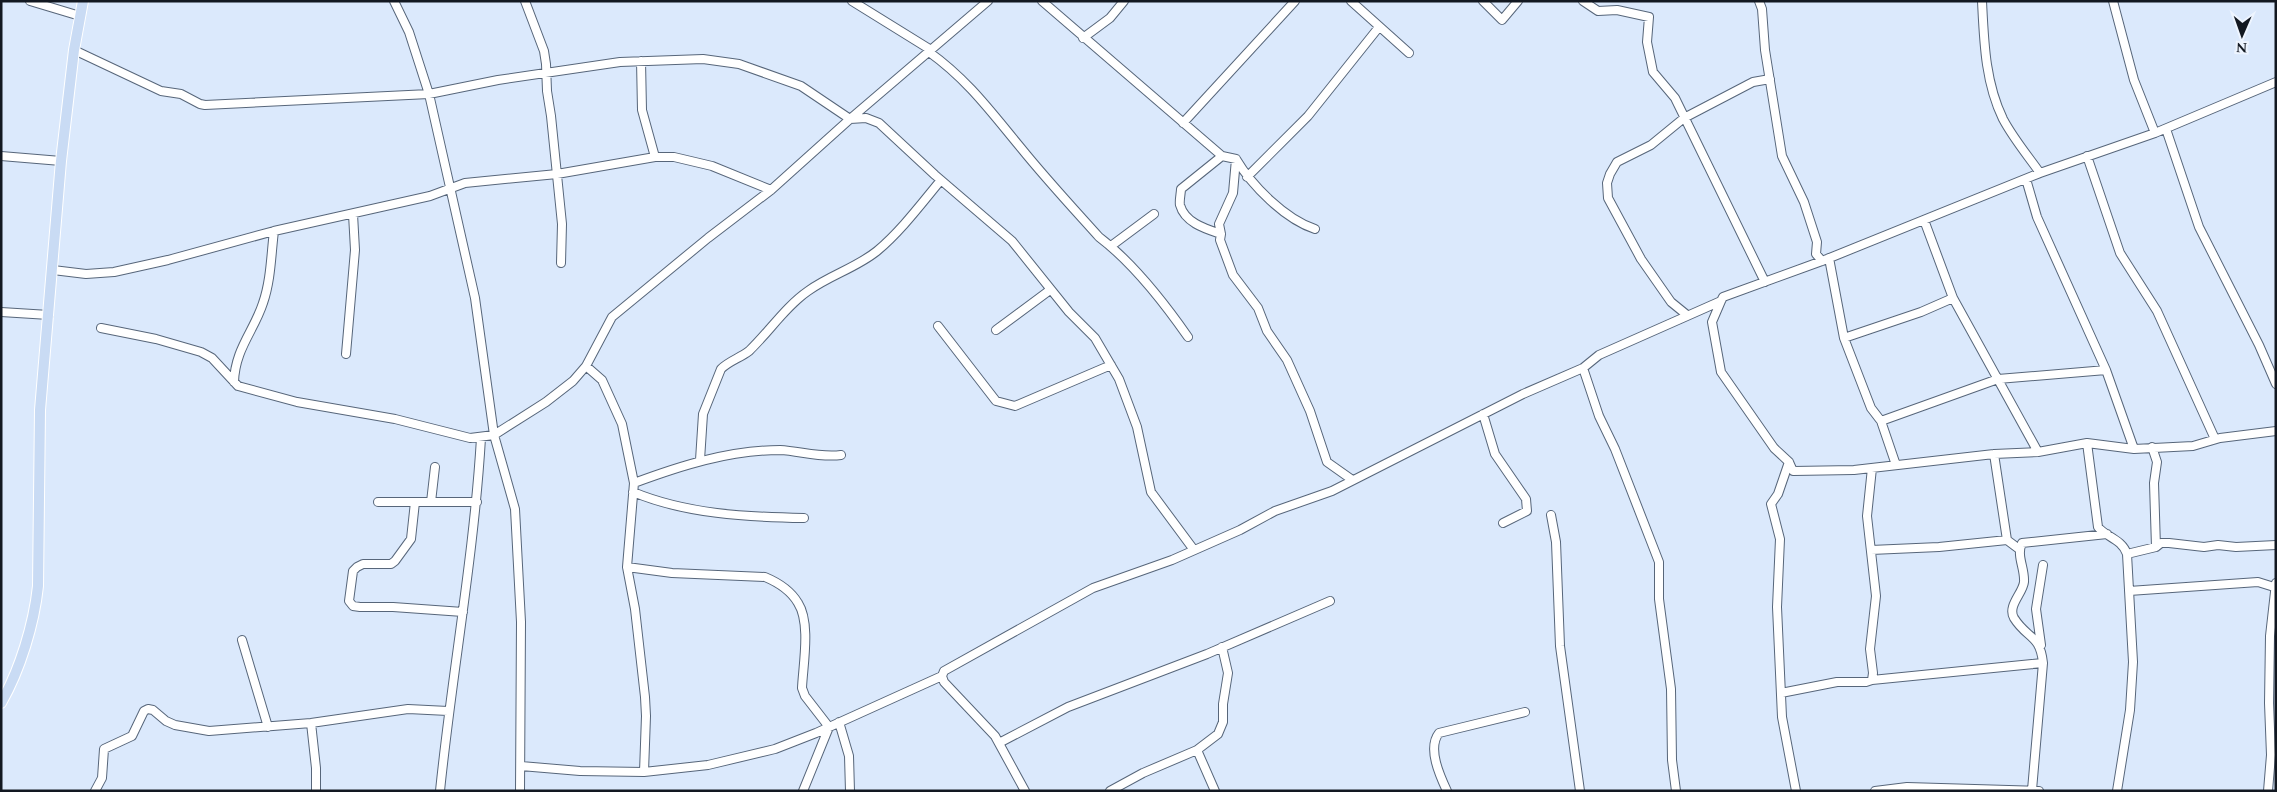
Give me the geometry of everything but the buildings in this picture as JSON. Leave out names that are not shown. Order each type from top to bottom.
[{"type":"main road","points":[[1,703],[10,688],[35,610],[38,586],[40,410],[61,161],[74,50],[83,1]]},
{"type":"street","points":[[30,1],[80,16]]},
{"type":"street","points":[[394,1],[409,32],[429,94],[475,298],[494,435],[515,509],[521,622],[520,791]]},
{"type":"street","points":[[525,1],[544,51],[547,74],[546,91],[562,224],[560,263]]},
{"type":"street","points":[[852,1],[930,51],[959,75],[1093,230],[1111,246],[1167,307],[1188,337]]},
{"type":"street","points":[[101,328],[156,339],[200,352],[212,358],[238,386],[297,402],[395,419],[470,438],[494,435],[573,381],[586,366],[612,317],[708,238],[771,190],[850,119],[988,1]]},
{"type":"street","points":[[1042,1],[1222,156],[1236,159],[1247,177],[1298,223],[1315,229]]},
{"type":"street","points":[[1083,38],[1110,18],[1124,1]]},
{"type":"street","points":[[1183,123],[1295,1]]},
{"type":"street","points":[[1351,1],[1409,54]]},
{"type":"street","points":[[1483,1],[1502,20],[1518,1]]},
{"type":"street","points":[[1584,1],[1598,11],[1617,10],[1649,17],[1647,42],[1653,72],[1675,98],[1765,282]]},
{"type":"street","points":[[1759,1],[1762,10],[1764,50],[1782,156],[1804,202],[1817,242],[1816,254],[1825,259],[1844,338],[1871,408],[1881,421],[1896,465]]},
{"type":"street","points":[[1982,1],[1986,64],[1991,89],[2003,119],[2040,173]]},
{"type":"street","points":[[2113,1],[2134,80],[2155,133]]},
{"type":"street","points":[[1247,177],[1308,116],[1380,27]]},
{"type":"street","points":[[74,50],[161,91],[181,94],[200,104],[429,94],[498,80],[620,62],[703,59],[740,64],[801,86],[850,119],[866,118],[879,123],[1012,241],[1050,290],[1095,338],[1119,379],[1138,427],[1151,492],[1194,550]]},
{"type":"street","points":[[641,61],[642,110],[655,157]]},
{"type":"street","points":[[1687,315],[1671,302],[1641,259],[1608,198],[1607,183],[1617,162],[1651,145],[1684,118],[1753,82],[1770,79]]},
{"type":"street","points":[[2276,82],[2166,129],[2040,173],[1825,259],[1723,297],[1712,322],[1721,372],[1774,448],[1789,462],[1793,471],[1872,468],[1994,454],[2038,452],[2087,443],[2134,449],[2193,446],[2215,440],[2276,431]]},
{"type":"street","points":[[2166,129],[2199,227],[2259,345],[2276,384]]},
{"type":"street","points":[[1,156],[61,161]]},
{"type":"street","points":[[1221,234],[1200,228],[1189,218],[1180,205],[1181,189],[1222,156]]},
{"type":"street","points":[[2087,156],[2120,253],[2157,311],[2215,440]]},
{"type":"street","points":[[53,270],[86,274],[114,272],[168,260],[274,231],[430,196],[465,182],[557,174],[655,157],[674,157],[712,166],[771,190]]},
{"type":"street","points":[[1236,159],[1233,193],[1219,224],[1220,240],[1233,275],[1258,308],[1267,331],[1287,360],[1310,411],[1327,462],[1351,479]]},
{"type":"street","points":[[2026,179],[2037,217],[2106,370],[2134,449]]},
{"type":"street","points":[[700,460],[703,414],[721,369],[726,364],[748,352],[807,291],[828,278],[859,264],[878,250],[941,180]]},
{"type":"street","points":[[346,354],[355,250],[353,214]]},
{"type":"street","points":[[1111,246],[1154,214]]},
{"type":"street","points":[[1924,220],[1953,298],[2038,452]]},
{"type":"street","points":[[234,382],[235,371],[244,341],[263,304],[268,283],[274,231]]},
{"type":"street","points":[[996,330],[1050,290]]},
{"type":"street","points":[[1844,338],[1921,312],[1953,298]]},
{"type":"street","points":[[521,766],[580,771],[644,772],[708,765],[775,749],[942,676],[944,671],[1093,588],[1194,550],[1240,530],[1276,511],[1332,491],[1351,479],[1523,394],[1583,368],[1599,354],[1721,301]]},
{"type":"street","points":[[1,312],[49,315]]},
{"type":"street","points":[[938,326],[990,395],[996,401],[1015,406],[1111,365]]},
{"type":"street","points":[[586,366],[602,380],[622,424],[634,483],[627,567],[645,697],[644,772]]},
{"type":"street","points":[[1583,368],[1599,416],[1615,449],[1659,562],[1659,605],[1671,689],[1672,760],[1676,791]]},
{"type":"street","points":[[1881,421],[1998,379],[2106,370]]},
{"type":"street","points":[[1483,414],[1495,454],[1526,499],[1528,506],[1527,511],[1502,523]]},
{"type":"street","points":[[440,791],[448,711],[477,502],[481,438]]},
{"type":"street","points":[[2087,443],[2098,526],[2102,532],[2121,543],[2127,554],[2133,662],[2130,710],[2117,791]]},
{"type":"street","points":[[2152,447],[2157,462],[2154,483],[2156,547]]},
{"type":"street","points":[[634,483],[700,460],[781,450],[828,457],[841,455]]},
{"type":"street","points":[[1994,454],[2007,540]]},
{"type":"street","points":[[1789,462],[1778,494],[1771,504],[1780,539],[1778,607],[1782,717],[1796,791]]},
{"type":"street","points":[[431,502],[434,467]]},
{"type":"street","points":[[1872,468],[1867,516],[1876,596],[1870,649],[1872,680]]},
{"type":"street","points":[[633,492],[664,504],[744,516],[804,518]]},
{"type":"street","points":[[378,502],[477,502]]},
{"type":"street","points":[[414,502],[411,539],[396,561],[391,564],[363,564],[353,571],[349,601],[353,606],[360,607],[393,606],[463,612]]},
{"type":"street","points":[[1551,515],[1556,542],[1560,646],[1580,791]]},
{"type":"street","points":[[2041,650],[2037,642],[2014,618],[2012,613],[2013,606],[2024,582],[2019,549],[2022,543],[2108,534]]},
{"type":"street","points":[[1871,550],[1940,547],[2007,540],[2019,549]]},
{"type":"street","points":[[2127,554],[2156,547],[2161,543],[2204,547],[2218,545],[2236,547],[2276,545]]},
{"type":"street","points":[[1875,791],[1907,787],[2035,790],[2042,663],[2036,609],[2043,565]]},
{"type":"street","points":[[627,567],[672,573],[765,577],[778,583],[798,603],[805,636],[802,688],[805,696],[829,727]]},
{"type":"street","points":[[2129,591],[2258,582],[2275,585],[2275,606],[2272,611],[2271,755],[2268,791]]},
{"type":"street","points":[[999,743],[1068,707],[1222,647],[1330,601]]},
{"type":"street","points":[[242,640],[268,727]]},
{"type":"street","points":[[1110,791],[1143,773],[1197,750],[1218,734],[1223,722],[1223,704],[1228,673],[1222,647]]},
{"type":"street","points":[[1781,693],[1837,682],[1866,682],[2042,663]]},
{"type":"street","points":[[942,676],[944,682],[999,743],[1025,791]]},
{"type":"street","points":[[95,791],[102,778],[104,749],[128,739],[144,711],[148,709],[175,725],[209,731],[311,723],[408,709],[448,711]]},
{"type":"street","points":[[1447,791],[1435,758],[1434,744],[1435,738],[1439,733],[1525,712]]},
{"type":"street","points":[[839,722],[849,756],[850,791]]},
{"type":"street","points":[[311,723],[316,768],[316,791]]},
{"type":"street","points":[[803,791],[829,727]]},
{"type":"street","points":[[1197,750],[1215,791]]}]
